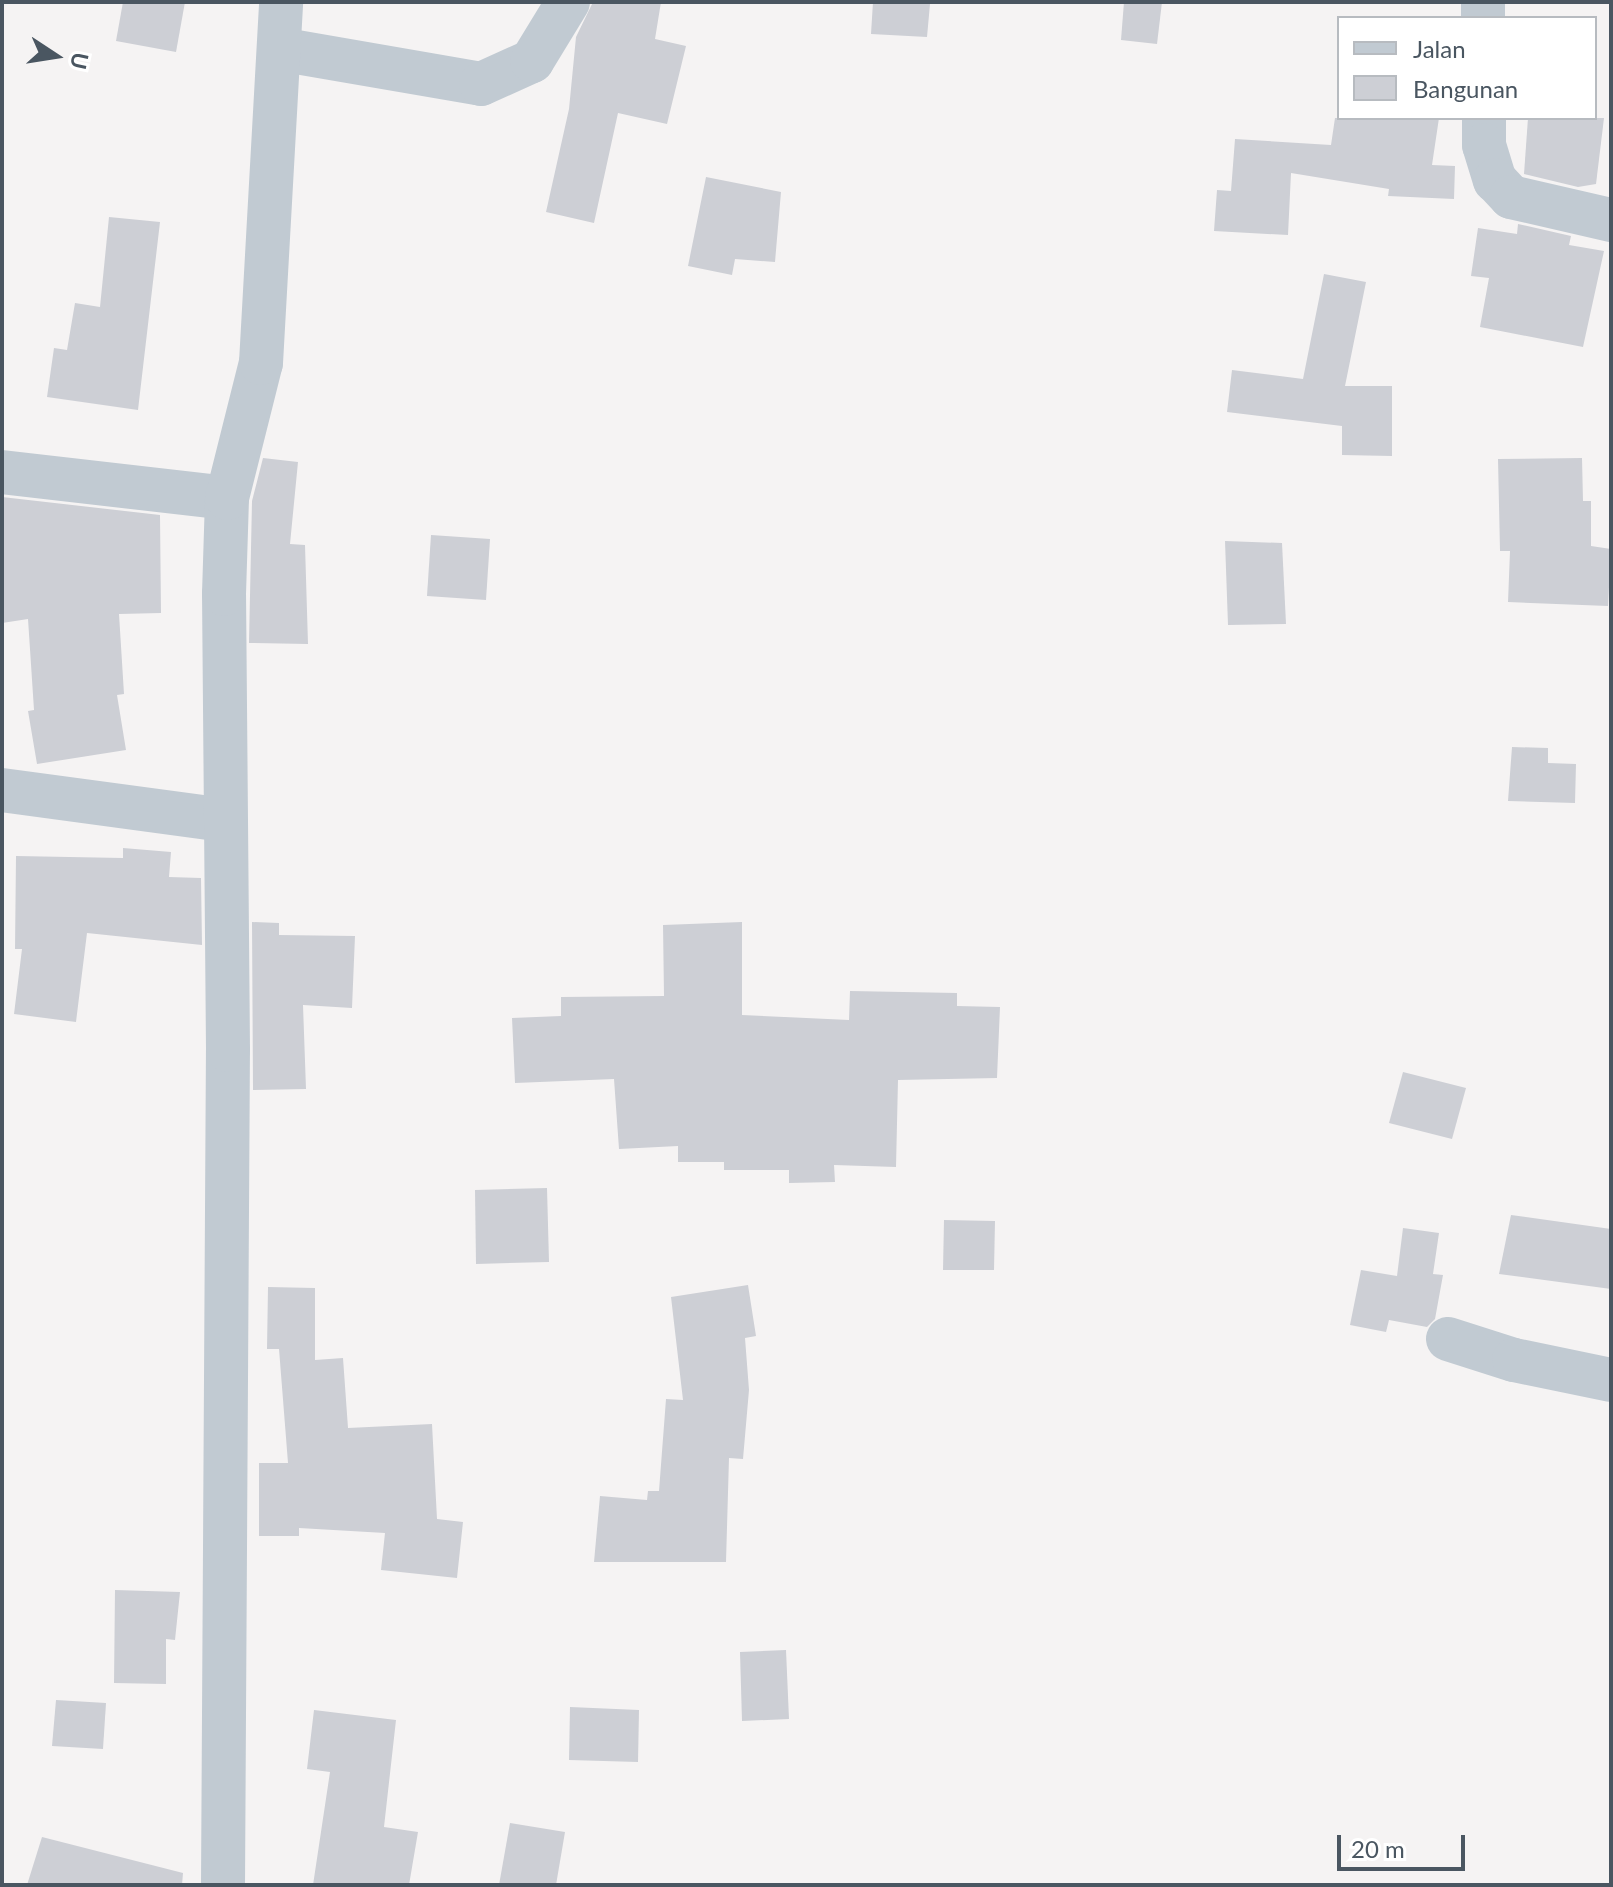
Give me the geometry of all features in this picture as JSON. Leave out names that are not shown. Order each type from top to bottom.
[{"type":"street","points":[[223,1885],[227,498],[261,363],[281,2]]},
{"type":"street","points":[[279,49],[481,84],[532,61],[568,2]]},
{"type":"street","points":[[1484,120],[1484,145],[1495,180],[1511,197],[1611,220]]},
{"type":"street","points":[[2,472],[227,498]]},
{"type":"street","points":[[2,790],[225,820]]},
{"type":"street","points":[[1448,1339],[1514,1360],[1611,1380]]},
{"type":"building","points":[[123,2],[185,2],[176,52],[116,41]]},
{"type":"building","points":[[593,2],[661,2],[655,39],[686,46],[667,124],[618,113],[594,223],[546,212],[569,109],[576,37]]},
{"type":"building","points":[[873,2],[930,4],[927,37],[871,34]]},
{"type":"building","points":[[1124,2],[1162,2],[1157,44],[1121,40]]},
{"type":"building","points":[[1335,118],[1439,120],[1432,165],[1455,166],[1454,199],[1388,196],[1389,189],[1291,173],[1288,235],[1214,231],[1217,190],[1231,191],[1235,139],[1331,145]]},
{"type":"building","points":[[1604,118],[1596,184],[1578,187],[1524,174],[1528,120]]},
{"type":"building","points":[[706,177],[781,192],[775,262],[735,259],[732,275],[688,266]]},
{"type":"building","points":[[109,217],[160,222],[138,410],[47,397],[54,348],[67,350],[75,303],[100,307]]},
{"type":"building","points":[[1518,224],[1571,236],[1569,245],[1604,251],[1583,347],[1480,327],[1489,278],[1471,276],[1478,228],[1517,234]]},
{"type":"building","points":[[1324,274],[1366,282],[1345,386],[1392,386],[1392,456],[1342,455],[1342,426],[1227,412],[1232,370],[1303,379]]},
{"type":"building","points":[[263,458],[298,462],[290,544],[305,545],[308,644],[249,643],[252,501]]},
{"type":"building","points":[[1582,458],[1583,501],[1591,501],[1591,546],[1611,549],[1608,606],[1508,602],[1510,551],[1500,551],[1498,459]]},
{"type":"building","points":[[2,497],[160,515],[161,613],[119,614],[124,694],[117,695],[126,750],[37,764],[28,711],[34,710],[28,619],[2,623]]},
{"type":"building","points":[[431,535],[490,539],[486,600],[427,596]]},
{"type":"building","points":[[1225,541],[1282,543],[1286,624],[1228,625]]},
{"type":"building","points":[[1512,747],[1548,748],[1548,763],[1576,764],[1575,803],[1508,801]]},
{"type":"building","points":[[123,848],[171,852],[169,877],[201,878],[202,945],[87,933],[76,1022],[14,1014],[22,949],[15,949],[16,856],[123,858]]},
{"type":"building","points":[[252,922],[279,923],[279,935],[355,936],[352,1008],[303,1005],[306,1089],[253,1090]]},
{"type":"building","points":[[742,922],[742,1015],[849,1020],[850,991],[957,993],[957,1006],[1000,1007],[997,1078],[898,1080],[896,1167],[834,1165],[835,1182],[789,1183],[789,1170],[724,1170],[724,1162],[678,1162],[678,1146],[619,1149],[614,1079],[515,1083],[512,1018],[561,1016],[561,997],[664,996],[663,925]]},
{"type":"building","points":[[1403,1072],[1466,1088],[1452,1139],[1389,1123]]},
{"type":"building","points":[[547,1188],[549,1262],[476,1264],[475,1190]]},
{"type":"building","points":[[1511,1215],[1611,1229],[1611,1289],[1499,1274]]},
{"type":"building","points":[[944,1220],[995,1221],[994,1270],[943,1270]]},
{"type":"building","points":[[1403,1228],[1439,1233],[1433,1274],[1443,1275],[1435,1319],[1427,1327],[1389,1320],[1386,1332],[1350,1325],[1361,1270],[1397,1276]]},
{"type":"building","points":[[748,1285],[756,1336],[745,1338],[749,1390],[743,1459],[729,1458],[726,1562],[594,1562],[600,1496],[647,1500],[648,1491],[659,1491],[666,1399],[683,1400],[671,1297]]},
{"type":"building","points":[[268,1287],[315,1288],[315,1360],[343,1358],[348,1428],[432,1424],[437,1519],[463,1522],[457,1578],[381,1570],[385,1533],[299,1528],[299,1536],[259,1536],[259,1463],[288,1463],[279,1349],[267,1349]]},
{"type":"building","points":[[115,1590],[180,1592],[175,1640],[166,1639],[166,1684],[114,1683]]},
{"type":"building","points":[[786,1650],[789,1719],[742,1721],[740,1652]]},
{"type":"building","points":[[56,1700],[106,1703],[103,1749],[52,1746]]},
{"type":"building","points":[[570,1707],[639,1710],[638,1762],[569,1760]]},
{"type":"building","points":[[314,1710],[396,1720],[384,1827],[418,1832],[409,1885],[313,1885],[330,1772],[307,1769]]},
{"type":"building","points":[[510,1823],[565,1832],[556,1885],[499,1885]]},
{"type":"building","points":[[42,1837],[183,1873],[182,1885],[27,1885]]}]
